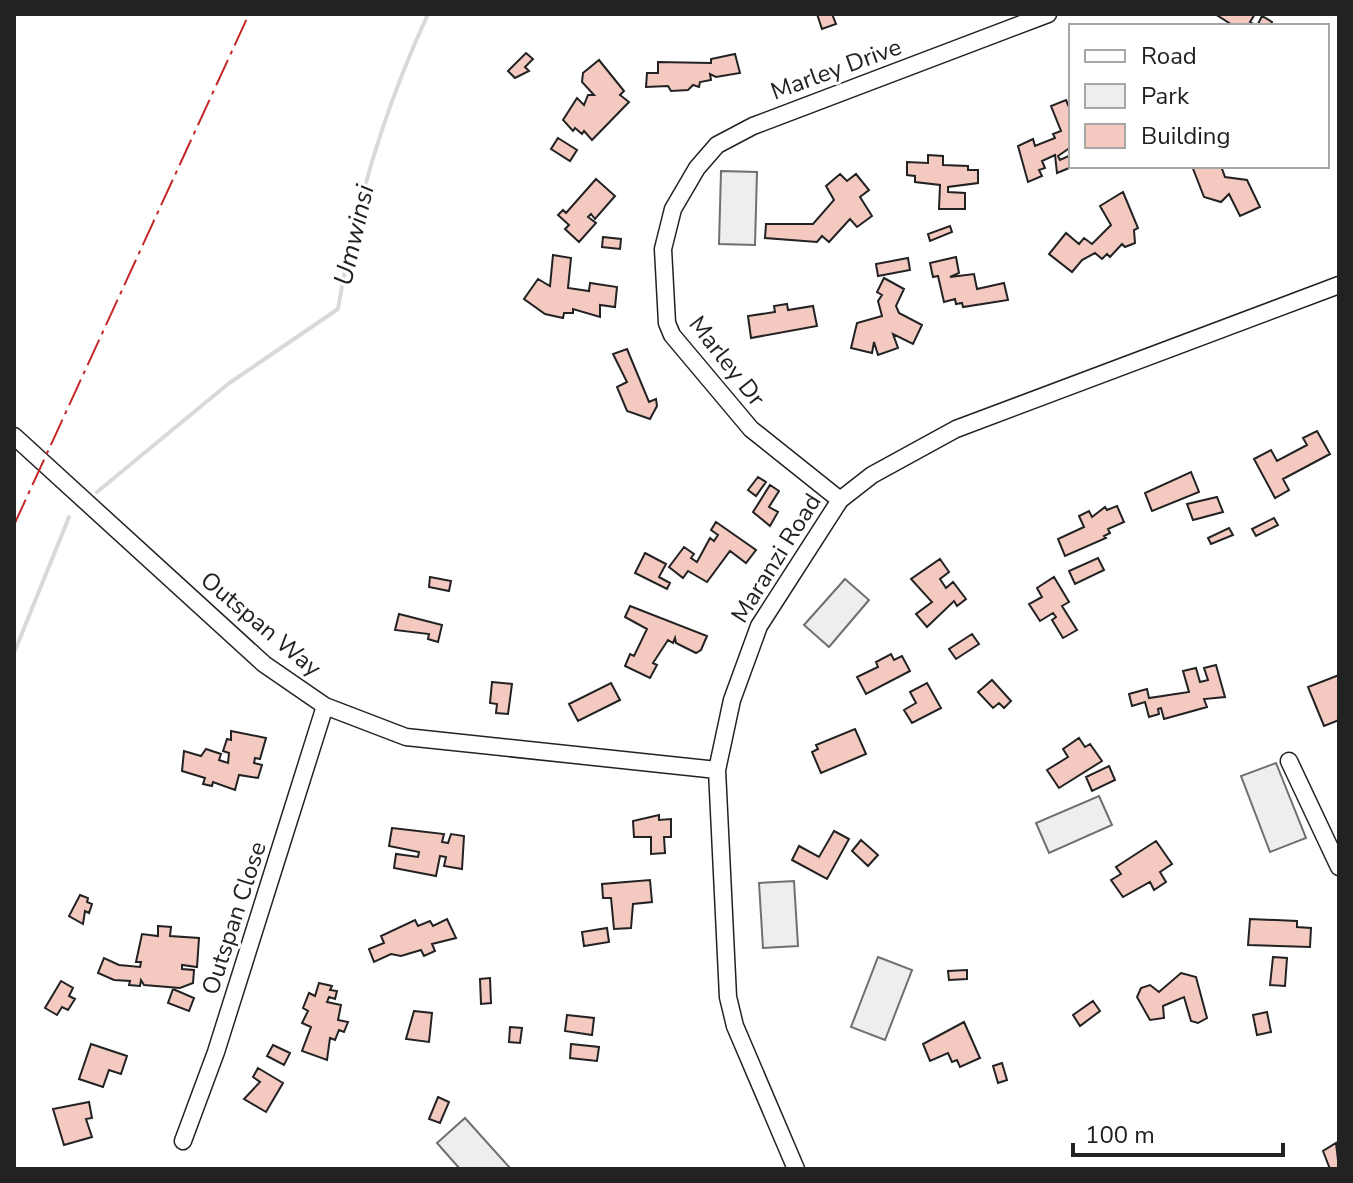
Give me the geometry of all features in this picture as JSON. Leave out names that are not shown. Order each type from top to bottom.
[{"type":"street","name":"Marley Drive","points":[[697,168],[717,145],[753,126],[1048,14]]},
{"type":"street","name":"Marley Dr","points":[[697,168],[673,209],[664,239],[663,290],[672,335],[751,429],[840,500]]},
{"type":"street","name":"Maranzi Road","points":[[796,1169],[735,1026],[728,997],[717,770],[732,700],[753,637],[840,500],[872,475],[956,429],[1339,285]]},
{"type":"street","name":"Outspan Way","points":[[14,436],[264,664],[325,706],[406,737],[717,770]]},
{"type":"street","name":"Outspan Close","points":[[183,1141],[221,1038],[325,706]]},
{"type":"street","points":[[1289,761],[1339,867]]},
{"type":"green space","points":[[721,171],[757,172],[755,245],[719,244]]},
{"type":"green space","points":[[845,579],[869,600],[829,647],[804,625]]},
{"type":"green space","points":[[1276,763],[1306,838],[1270,852],[1241,776]]},
{"type":"green space","points":[[1099,796],[1112,825],[1049,853],[1036,823]]},
{"type":"green space","points":[[794,881],[798,946],[763,948],[759,883]]},
{"type":"green space","points":[[878,957],[912,970],[885,1040],[851,1027]]},
{"type":"green space","points":[[465,1118],[511,1169],[460,1169],[437,1143]]},
{"type":"building","points":[[817,14],[832,14],[836,24],[822,29]]},
{"type":"building","points":[[1215,14],[1255,14],[1250,22],[1254,24],[1231,24]]},
{"type":"building","points":[[1262,16],[1271,24],[1258,24]]},
{"type":"building","points":[[526,53],[533,59],[525,67],[529,71],[515,78],[508,71]]},
{"type":"building","points":[[735,54],[740,73],[716,77],[710,74],[711,80],[700,82],[699,87],[693,85],[688,90],[671,91],[668,86],[646,87],[647,73],[658,73],[658,62],[711,63],[711,59]]},
{"type":"building","points":[[599,60],[624,91],[620,95],[629,102],[592,140],[584,131],[582,134],[575,128],[573,131],[563,120],[577,98],[584,105],[588,95],[594,95],[582,82],[583,73]]},
{"type":"building","points":[[1066,100],[1069,107],[1069,148],[1058,156],[1060,160],[1069,156],[1069,168],[1057,173],[1055,155],[1042,161],[1045,168],[1039,170],[1042,176],[1028,182],[1018,146],[1033,139],[1035,146],[1055,138],[1053,134],[1061,131],[1051,106]]},
{"type":"building","points":[[558,138],[577,150],[570,161],[551,149]]},
{"type":"building","points":[[928,155],[943,156],[943,165],[968,166],[968,170],[978,170],[978,183],[948,187],[948,192],[965,193],[965,209],[939,209],[940,185],[915,182],[915,176],[907,175],[907,162],[928,163]]},
{"type":"building","points":[[1193,168],[1222,168],[1225,177],[1247,180],[1260,207],[1240,216],[1229,194],[1221,202],[1204,197]]},
{"type":"building","points":[[840,174],[847,181],[856,174],[869,190],[860,197],[872,216],[857,227],[850,219],[829,242],[822,236],[817,242],[765,238],[766,224],[813,224],[834,200],[826,186]]},
{"type":"building","points":[[596,179],[615,196],[595,219],[591,214],[588,217],[596,223],[579,242],[565,229],[569,225],[558,215],[563,210],[566,213]]},
{"type":"building","points":[[1123,192],[1138,228],[1134,230],[1135,243],[1125,247],[1122,244],[1110,257],[1107,254],[1102,259],[1095,253],[1082,260],[1072,272],[1049,254],[1066,233],[1079,244],[1084,238],[1092,244],[1111,225],[1100,206]]},
{"type":"building","points":[[950,226],[952,232],[930,241],[928,234]]},
{"type":"building","points":[[603,237],[621,239],[620,249],[602,247]]},
{"type":"building","points":[[553,255],[571,258],[568,288],[589,291],[590,283],[617,287],[615,307],[600,305],[600,317],[573,309],[573,313],[564,313],[563,318],[545,314],[524,299],[538,279],[550,286]]},
{"type":"building","points":[[956,257],[959,273],[950,277],[974,274],[977,289],[1004,283],[1008,300],[963,307],[962,303],[956,304],[955,299],[944,302],[938,276],[933,277],[930,263]]},
{"type":"building","points":[[908,258],[910,270],[878,276],[876,264]]},
{"type":"building","points":[[884,278],[904,289],[896,306],[899,313],[922,325],[913,344],[893,334],[898,348],[878,355],[874,342],[872,353],[851,348],[857,323],[882,316],[878,301],[882,295],[877,292]]},
{"type":"building","points":[[787,304],[788,310],[813,306],[817,326],[751,338],[748,316],[775,312],[774,306]]},
{"type":"building","points":[[627,349],[649,402],[656,399],[657,406],[650,419],[627,411],[617,387],[627,382],[613,354]]},
{"type":"building","points":[[1317,431],[1330,454],[1283,479],[1289,490],[1275,498],[1254,459],[1271,450],[1277,461],[1307,445],[1303,438]]},
{"type":"building","points":[[1191,472],[1199,492],[1152,511],[1145,493]]},
{"type":"building","points":[[758,477],[766,482],[756,496],[748,490]]},
{"type":"building","points":[[770,485],[779,491],[769,507],[778,512],[770,526],[753,512]]},
{"type":"building","points":[[1217,497],[1223,512],[1193,520],[1187,504]]},
{"type":"building","points":[[1117,506],[1124,522],[1108,529],[1110,533],[1104,536],[1106,538],[1065,556],[1058,539],[1084,527],[1079,516],[1089,511],[1092,517],[1105,507],[1107,510]]},
{"type":"building","points":[[1274,518],[1278,525],[1256,536],[1252,529]]},
{"type":"building","points":[[716,522],[756,550],[746,563],[730,551],[707,582],[688,571],[683,578],[669,567],[684,547],[694,554],[691,558],[697,562],[710,538],[714,541],[718,535],[711,530]]},
{"type":"building","points":[[1229,528],[1233,535],[1211,544],[1208,538]]},
{"type":"building","points":[[645,553],[666,564],[659,577],[670,583],[667,589],[635,573]]},
{"type":"building","points":[[1098,558],[1104,570],[1075,584],[1069,571]]},
{"type":"building","points":[[940,559],[949,572],[940,579],[946,588],[953,582],[966,599],[957,606],[954,601],[927,627],[916,614],[932,602],[911,579]]},
{"type":"building","points":[[430,577],[451,581],[449,591],[429,587]]},
{"type":"building","points":[[1054,577],[1069,602],[1062,606],[1077,630],[1063,638],[1052,620],[1056,617],[1053,613],[1040,621],[1029,604],[1042,597],[1037,588]]},
{"type":"building","points":[[630,606],[707,636],[701,650],[696,653],[676,643],[675,638],[673,643],[668,640],[653,663],[657,665],[650,678],[625,666],[630,654],[634,656],[647,629],[625,617]]},
{"type":"building","points":[[399,614],[442,625],[438,642],[428,639],[429,634],[395,630]]},
{"type":"building","points":[[972,634],[979,644],[956,659],[949,649]]},
{"type":"building","points":[[891,654],[894,660],[902,656],[910,671],[866,694],[857,677],[878,667],[876,662]]},
{"type":"building","points":[[1216,665],[1225,697],[1204,699],[1207,707],[1164,719],[1161,708],[1158,709],[1159,714],[1149,717],[1145,702],[1132,706],[1129,694],[1147,689],[1149,698],[1189,692],[1183,671],[1196,668],[1200,682],[1208,680],[1204,668]]},
{"type":"building","points":[[1339,675],[1339,720],[1324,726],[1308,687]]},
{"type":"building","points":[[992,680],[1011,701],[1004,708],[999,703],[993,708],[978,692]]},
{"type":"building","points":[[492,682],[512,684],[508,714],[496,713],[497,704],[490,703]]},
{"type":"building","points":[[611,683],[620,700],[578,721],[569,704]]},
{"type":"building","points":[[927,683],[941,708],[912,723],[904,710],[916,703],[910,692]]},
{"type":"building","points":[[855,729],[866,754],[821,773],[812,752],[818,749],[816,745]]},
{"type":"building","points":[[231,731],[266,738],[260,759],[255,758],[254,763],[262,765],[258,778],[239,775],[235,790],[213,782],[212,786],[203,784],[205,778],[182,771],[184,751],[201,756],[206,749],[221,754],[219,760],[228,763],[229,753],[223,751],[227,739],[231,740]]},
{"type":"building","points":[[1079,738],[1085,747],[1090,744],[1102,761],[1059,788],[1047,770],[1068,757],[1063,749]]},
{"type":"building","points":[[1109,766],[1115,780],[1092,791],[1086,777]]},
{"type":"building","points":[[659,815],[659,820],[671,819],[671,837],[664,837],[665,853],[651,854],[651,837],[634,837],[633,821]]},
{"type":"building","points":[[392,828],[444,834],[442,842],[448,843],[451,834],[464,836],[462,869],[444,866],[446,857],[440,856],[436,876],[394,868],[396,854],[418,857],[419,852],[389,846]]},
{"type":"building","points":[[834,831],[849,839],[827,879],[792,860],[799,846],[819,857]]},
{"type":"building","points":[[861,840],[878,855],[868,866],[852,851]]},
{"type":"building","points":[[1156,841],[1172,864],[1160,872],[1166,882],[1154,890],[1150,882],[1123,897],[1111,880],[1121,874],[1116,867]]},
{"type":"building","points":[[650,880],[652,902],[633,904],[631,928],[614,929],[611,898],[603,898],[602,884]]},
{"type":"building","points":[[80,895],[92,904],[89,913],[85,911],[83,924],[69,916]]},
{"type":"building","points":[[447,919],[456,938],[432,944],[435,951],[424,956],[421,950],[401,956],[391,954],[374,962],[369,949],[384,943],[381,936],[415,920],[418,926],[430,921],[433,926]]},
{"type":"building","points":[[1250,919],[1297,921],[1297,927],[1311,928],[1310,947],[1248,945]]},
{"type":"building","points":[[158,926],[171,927],[170,936],[199,938],[197,967],[182,965],[182,969],[194,970],[193,983],[180,988],[144,985],[141,980],[140,986],[129,985],[130,981],[114,980],[98,973],[104,958],[119,965],[140,967],[141,962],[136,962],[142,934],[158,936]]},
{"type":"building","points":[[607,928],[609,942],[584,946],[582,932]]},
{"type":"building","points":[[1273,957],[1287,958],[1285,986],[1270,985]]},
{"type":"building","points":[[967,970],[967,979],[949,980],[948,971]]},
{"type":"building","points":[[1181,973],[1196,977],[1207,1018],[1198,1023],[1191,1021],[1184,997],[1163,1006],[1164,1018],[1150,1020],[1137,997],[1141,988],[1150,985],[1159,992]]},
{"type":"building","points":[[490,978],[491,1003],[481,1004],[480,979]]},
{"type":"building","points":[[61,981],[73,988],[69,996],[75,999],[68,1010],[62,1007],[57,1015],[45,1008]]},
{"type":"building","points":[[319,983],[332,986],[330,990],[337,991],[335,999],[329,997],[327,1002],[341,1005],[338,1020],[348,1022],[344,1032],[339,1030],[335,1040],[330,1038],[327,1060],[302,1051],[311,1027],[302,1023],[308,1011],[303,1008],[309,993],[315,996]]},
{"type":"building","points":[[173,989],[194,998],[189,1011],[168,1003]]},
{"type":"building","points":[[1093,1001],[1100,1011],[1080,1026],[1073,1015]]},
{"type":"building","points":[[414,1011],[432,1013],[429,1042],[406,1039]]},
{"type":"building","points":[[1267,1012],[1271,1032],[1257,1035],[1253,1015]]},
{"type":"building","points":[[567,1015],[594,1018],[592,1035],[565,1031]]},
{"type":"building","points":[[964,1022],[980,1058],[960,1067],[957,1060],[952,1062],[948,1053],[930,1061],[923,1044]]},
{"type":"building","points":[[510,1027],[522,1028],[520,1043],[509,1042]]},
{"type":"building","points":[[91,1044],[127,1056],[121,1074],[109,1070],[103,1087],[79,1079]]},
{"type":"building","points":[[571,1044],[599,1047],[597,1061],[570,1058]]},
{"type":"building","points":[[273,1045],[290,1053],[284,1065],[267,1056]]},
{"type":"building","points":[[1002,1063],[1007,1080],[998,1083],[993,1066]]},
{"type":"building","points":[[258,1068],[283,1083],[266,1112],[244,1099],[260,1082],[253,1077]]},
{"type":"building","points":[[438,1097],[449,1102],[440,1123],[429,1119]]},
{"type":"building","points":[[89,1102],[92,1118],[86,1119],[92,1137],[64,1145],[53,1109]]},
{"type":"building","points":[[1336,1143],[1339,1169],[1330,1169],[1323,1151]]},
{"type":"waterway","name":"Umwinsi","points":[[97,492],[228,384],[338,309],[353,233],[373,158],[428,14]]},
{"type":"waterway","name":"Umwinsi","points":[[14,653],[69,517]]},
{"type":"power","points":[[14,525],[249,14]]}]
